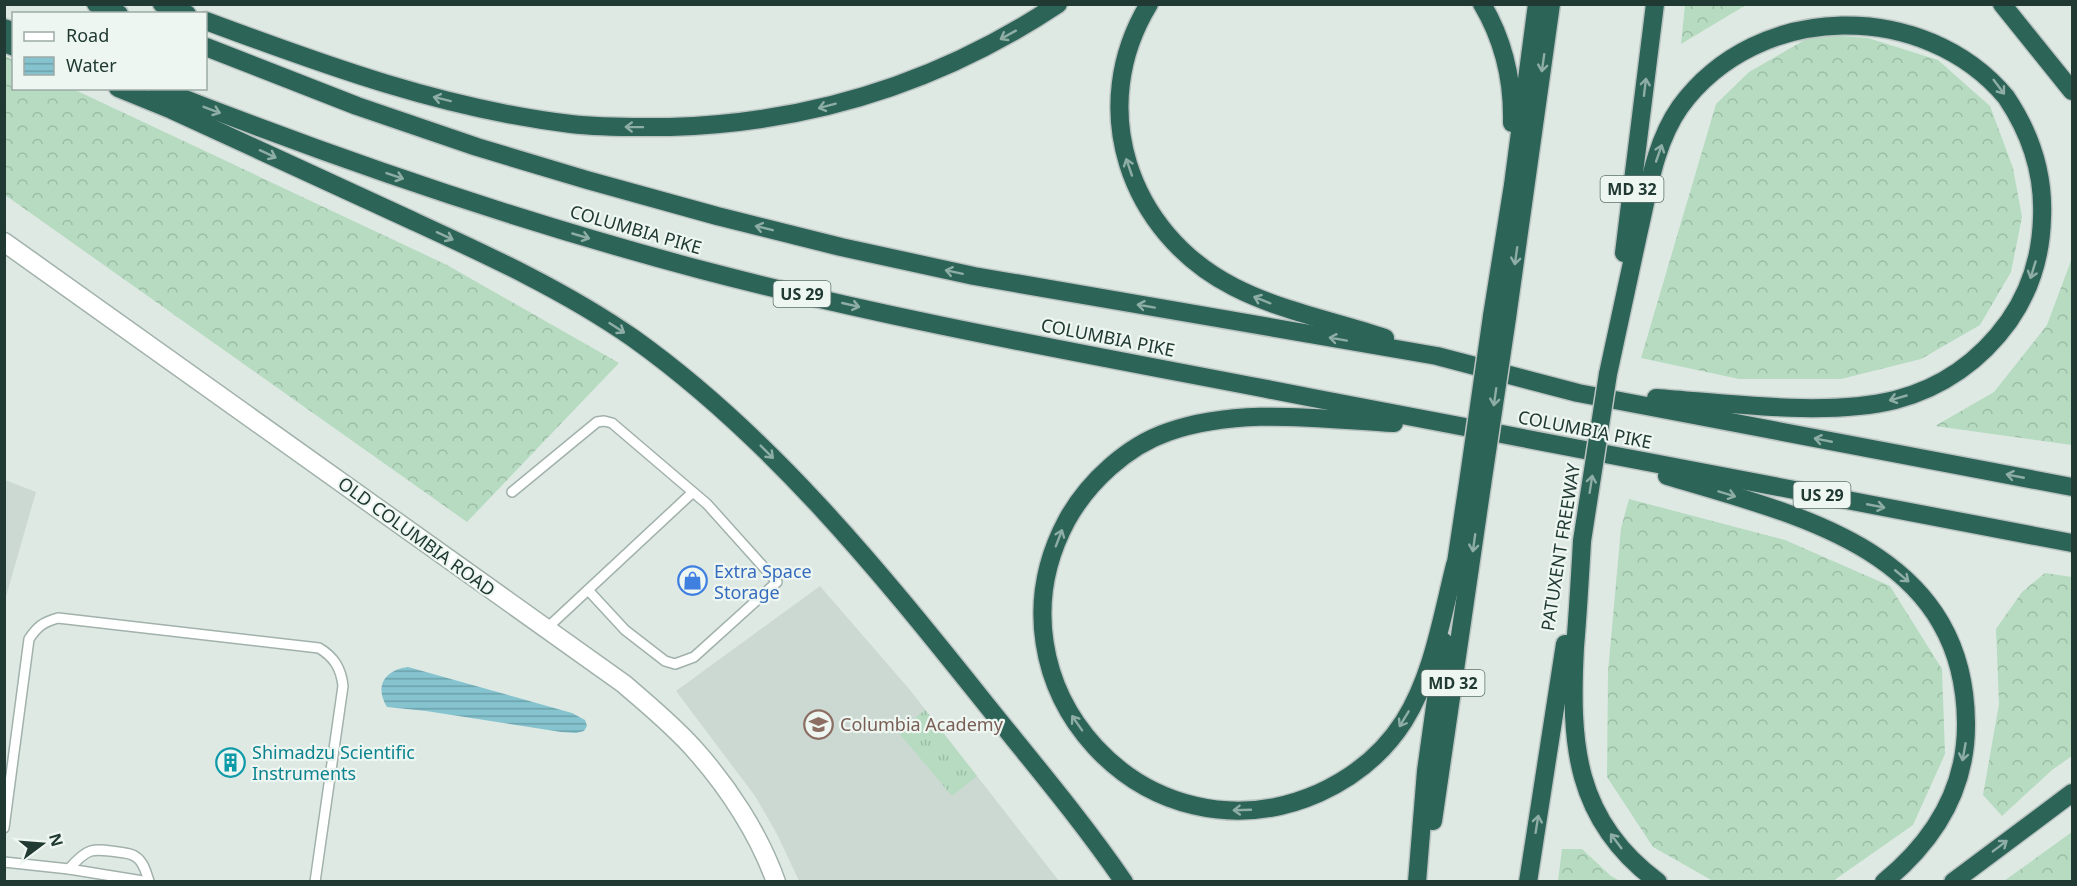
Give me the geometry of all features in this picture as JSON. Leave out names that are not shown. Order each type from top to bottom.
[{"type":"highway","points":[[96,4],[114,12]]},
{"type":"highway","points":[[162,4],[181,12]]},
{"type":"highway","points":[[207,21],[368,79],[442,99],[572,124],[635,128],[757,121],[867,96],[976,53],[1027,25],[1058,4]]},
{"type":"highway","points":[[1149,4],[1137,23],[1124,62],[1120,95],[1120,132],[1127,164],[1140,196],[1160,228],[1203,270],[1265,302],[1344,324],[1437,356]]},
{"type":"highway","points":[[1482,4],[1497,32],[1507,61],[1512,87],[1500,317]]},
{"type":"highway","points":[[1506,230],[1537,4]]},
{"type":"highway","name":"MD 32","points":[[1424,882],[1475,484],[1551,4]]},
{"type":"highway","name":"PATUXENT FREEWAY","points":[[1528,882],[1608,374],[1655,4]]},
{"type":"highway","points":[[2002,4],[2073,91]]},
{"type":"highway","points":[[1578,393],[1798,407],[1854,406],[1894,400],[1931,387],[1954,375],[1976,358],[1999,334],[2020,305],[2033,275],[2041,241],[2043,201],[2039,168],[2028,135],[1997,83],[1978,63],[1954,45],[1924,28],[1894,18],[1861,13],[1804,18],[1774,27],[1723,58],[1700,81],[1678,109],[1663,141],[1652,173],[1608,374]]},
{"type":"highway","name":"COLUMBIA PIKE","points":[[207,47],[357,106],[477,147],[728,219],[841,247],[974,276],[1437,356],[1578,393],[2073,487]]},
{"type":"highway","points":[[123,90],[172,110],[493,258],[569,297],[632,337],[688,380],[747,432],[803,488],[873,567],[1022,749],[1124,882]]},
{"type":"highway","name":"COLUMBIA PIKE","points":[[163,90],[337,157],[571,233],[705,271],[962,330],[2073,543]]},
{"type":"highway","points":[[1467,428],[1280,417],[1232,419],[1196,424],[1166,432],[1116,462],[1092,485],[1074,507],[1061,532],[1043,593],[1042,622],[1046,651],[1054,679],[1068,711],[1088,739],[1112,764],[1138,783],[1166,797],[1201,807],[1235,811],[1269,808],[1301,801],[1331,788],[1358,771],[1384,748],[1405,719],[1420,690],[1475,484]]},
{"type":"highway","points":[[1571,447],[1800,516],[1842,535],[1878,557],[1909,582],[1935,613],[1949,639],[1959,666],[1966,702],[1966,738],[1959,779],[1944,815],[1924,844],[1884,882]]},
{"type":"highway","points":[[1582,541],[1573,689],[1574,730],[1579,763],[1587,793],[1602,823],[1623,851],[1658,882]]},
{"type":"highway","points":[[1417,882],[1426,771],[1455,565]]},
{"type":"highway","points":[[1953,882],[2073,794]]},
{"type":"street","name":"OLD COLUMBIA ROAD","points":[[4,242],[624,684],[694,749],[739,808],[761,846],[776,882]]},
{"type":"lane","points":[[512,492],[597,422],[612,423],[707,504],[777,582],[694,657],[675,664],[665,661],[625,630],[588,590]]},
{"type":"lane","points":[[546,629],[692,493]]},
{"type":"lane","points":[[4,828],[29,639],[37,627],[46,621],[58,618],[318,648],[330,654],[336,663],[342,674],[343,686],[315,882]]},
{"type":"lane","points":[[4,862],[149,881],[142,862],[128,853],[88,850],[80,855],[69,869]]},
{"type":"shaded area","points":[[5,480],[36,492],[5,600]]},
{"type":"shaded area","name":"Columbia Academy","points":[[820,586],[910,690],[1059,881],[799,881],[777,834],[755,796],[676,691]]},
{"type":"green space","points":[[1685,4],[1746,5],[1681,44]]},
{"type":"green space","points":[[1815,34],[1868,38],[1938,60],[1990,106],[2013,168],[2022,217],[2011,272],[1980,325],[1921,359],[1841,379],[1739,379],[1641,358],[1716,104],[1749,72]]},
{"type":"green space","points":[[5,56],[12,60],[12,90],[75,90],[447,265],[619,363],[467,522],[5,195]]},
{"type":"green space","points":[[2072,258],[2072,445],[1935,426],[1994,392],[2047,325]]},
{"type":"green space","points":[[1629,499],[1785,540],[1890,586],[1942,669],[1945,754],[1913,825],[1833,881],[1713,881],[1653,847],[1607,777],[1608,672],[1621,528]]},
{"type":"green space","points":[[2045,573],[2072,577],[2072,756],[2052,770],[2002,816],[1983,795],[1999,704],[1996,629],[2022,592]]},
{"type":"green space","points":[[925,710],[977,776],[952,796],[898,732]]},
{"type":"green space","points":[[2072,832],[2072,881],[2004,881]]},
{"type":"green space","points":[[1562,849],[1582,849],[1611,876],[1620,881],[1558,881]]},
{"type":"water","points":[[408,667],[572,713],[585,720],[587,726],[584,731],[576,733],[561,732],[387,707],[382,692],[384,680],[393,672]]},
{"type":"place","name":"Extra Space Storage","points":[[693,581]]},
{"type":"place","name":"Columbia Academy","points":[[819,724]]},
{"type":"place","name":"Shimadzu Scientific Instruments","points":[[231,762]]}]
